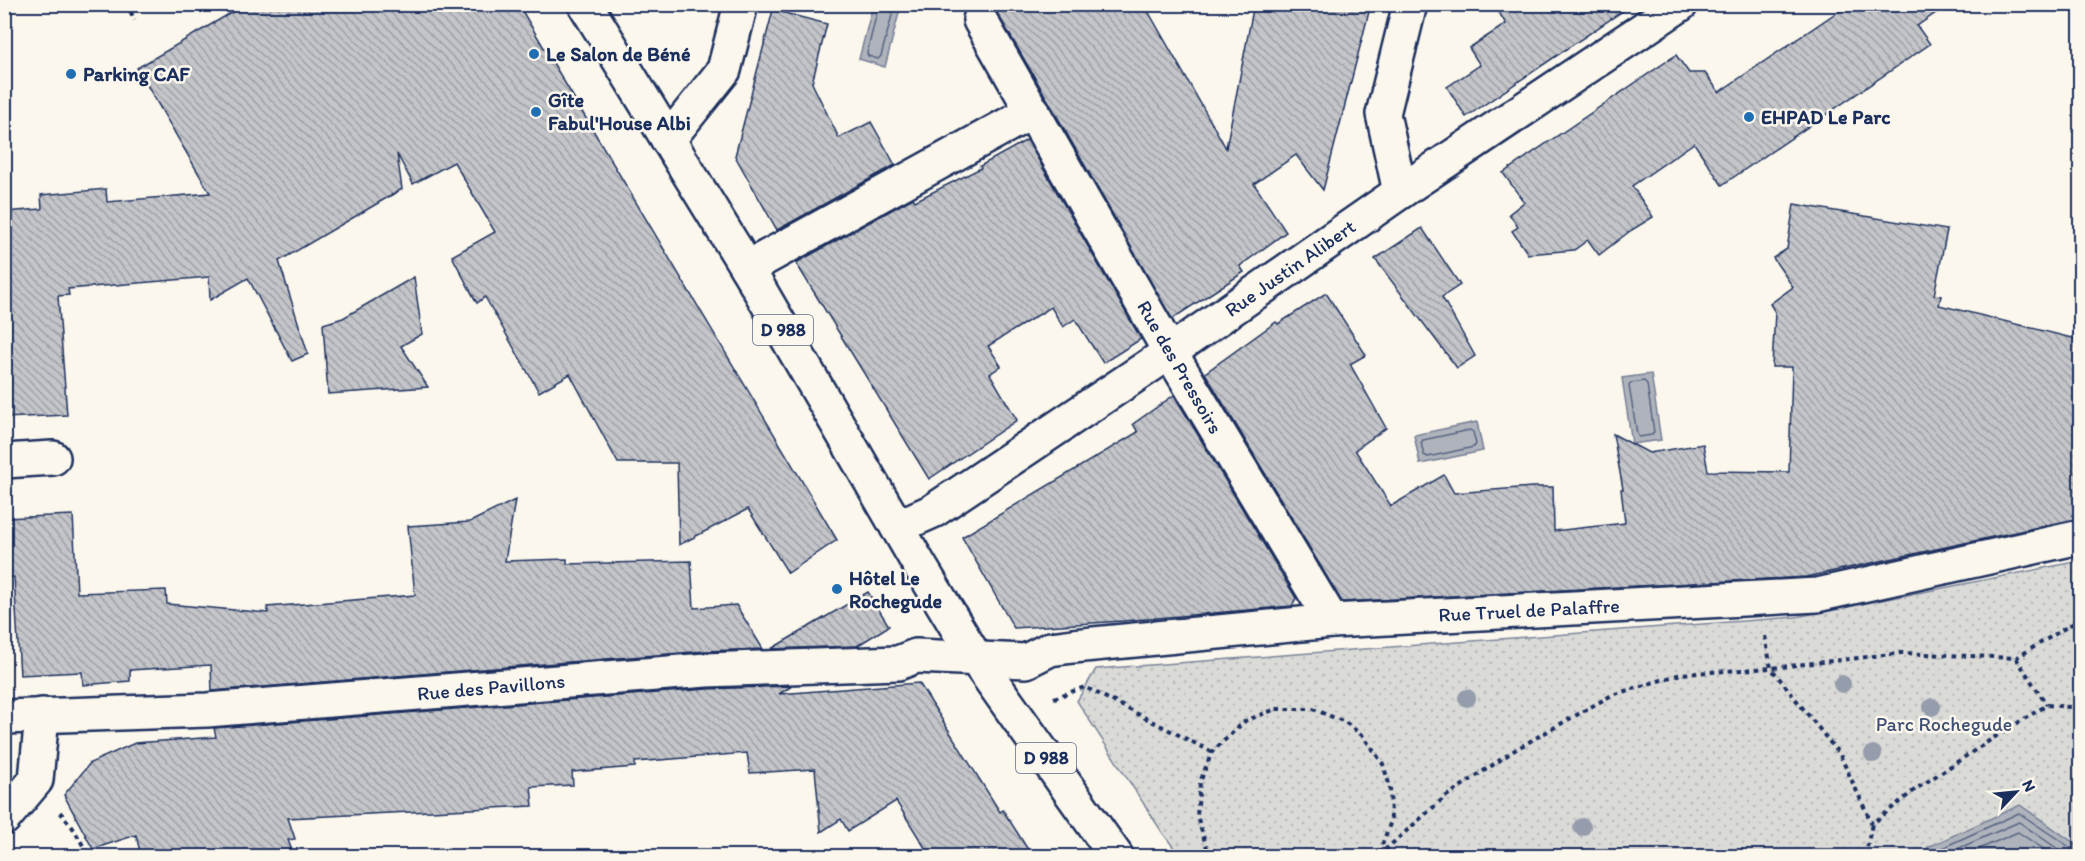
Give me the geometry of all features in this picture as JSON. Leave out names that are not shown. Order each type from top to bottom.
[{"type":"street","name":"D 988","points":[[585,4],[747,268],[976,659],[1116,856]]},
{"type":"street","points":[[668,140],[724,70],[741,4]]},
{"type":"street","points":[[1400,192],[1383,114],[1410,4]]},
{"type":"street","name":"Rue Justin Alibert","points":[[897,527],[933,511],[1170,352],[1400,192],[1681,4]]},
{"type":"street","name":"Rue des Pressoirs","points":[[980,20],[1170,352],[1332,621]]},
{"type":"street","points":[[747,268],[1033,111]]},
{"type":"street","points":[[4,461],[53,458]]},
{"type":"street","name":"Rue Truel de Palaffre","points":[[976,659],[1026,661],[1050,649],[1332,621],[1817,595],[2080,537]]},
{"type":"street","name":"Rue des Pavillons","points":[[4,717],[207,710],[706,670],[898,663],[916,656],[976,659]]},
{"type":"street","points":[[4,819],[36,780],[42,715]]},
{"type":"path","points":[[126,4],[135,20]]},
{"type":"path","points":[[1378,856],[1445,797],[1518,748],[1612,695],[1681,674],[1772,668],[1900,653],[2016,658],[2080,621]]},
{"type":"path","points":[[1764,628],[1772,668],[1840,755],[1872,824],[1865,856]]},
{"type":"path","points":[[2016,658],[2047,705]]},
{"type":"path","points":[[1053,698],[1085,687],[1212,752]]},
{"type":"path","points":[[1872,824],[1916,789],[2047,705],[2080,708]]},
{"type":"path","points":[[1213,856],[1207,848],[1197,816],[1200,782],[1212,752],[1245,721],[1276,709],[1313,710],[1345,722],[1363,736],[1383,764],[1390,787],[1391,821],[1378,856]]},
{"type":"path","points":[[36,780],[73,828],[89,856]]},
{"type":"green space","name":"Parc Rochegude","points":[[2080,561],[2080,856],[1180,856],[1077,701],[1096,669],[1796,617]]},
{"type":"water","points":[[873,5],[901,5],[885,67],[859,59]]},
{"type":"water","points":[[1651,374],[1661,440],[1632,444],[1622,378]]},
{"type":"water","points":[[1477,422],[1483,451],[1420,464],[1414,435]]},
{"type":"water","points":[[2020,805],[2077,845],[2080,856],[1922,856],[1928,847]]},
{"type":"building","points":[[246,4],[518,4],[837,540],[788,573],[748,509],[679,545],[677,463],[618,463],[570,374],[539,392],[485,297],[477,303],[452,256],[495,232],[454,162],[413,184],[397,154],[402,189],[279,261],[308,354],[292,361],[248,278],[210,300],[209,277],[68,289],[69,295],[58,296],[67,415],[4,418],[4,212],[42,209],[41,195],[106,189],[107,202],[210,193],[137,68]]},
{"type":"building","points":[[990,4],[1144,4],[1226,148],[1254,4],[1371,4],[1323,190],[1296,155],[1254,184],[1286,232],[1240,266],[1244,272],[1172,319],[1049,102]]},
{"type":"building","points":[[1494,4],[1633,4],[1466,117],[1447,87],[1480,65],[1469,48],[1506,24]]},
{"type":"building","points":[[1849,4],[1949,4],[1917,26],[1930,44],[1722,185],[1694,143],[1632,186],[1653,217],[1599,255],[1588,240],[1574,250],[1528,254],[1512,231],[1518,227],[1509,214],[1524,202],[1503,173],[1676,55],[1689,73],[1705,73],[1719,92]]},
{"type":"building","points":[[773,10],[827,24],[812,83],[839,138],[871,122],[895,165],[777,230],[735,156]]},
{"type":"building","points":[[1027,140],[1141,339],[1103,363],[1075,319],[1063,327],[1051,307],[988,346],[1001,366],[990,374],[1017,420],[929,479],[796,263],[913,198],[915,201],[981,168],[980,166]]},
{"type":"building","points":[[1794,204],[1947,230],[1934,295],[1941,296],[1939,305],[2080,340],[2080,518],[1806,577],[1342,602],[1205,373],[1276,322],[1278,324],[1326,293],[1366,355],[1350,364],[1386,428],[1355,450],[1391,506],[1444,475],[1454,493],[1553,487],[1554,531],[1625,523],[1621,489],[1623,489],[1613,434],[1649,453],[1703,444],[1708,471],[1789,472],[1792,367],[1772,367],[1775,312],[1770,304],[1793,287],[1773,258],[1787,249]]},
{"type":"building","points":[[1422,228],[1460,285],[1442,297],[1475,356],[1457,368],[1375,259]]},
{"type":"building","points":[[414,277],[422,334],[401,346],[428,387],[328,394],[323,324],[343,318]]},
{"type":"building","points":[[1174,395],[1296,598],[1292,606],[1014,628],[962,537],[1138,432],[1133,424]]},
{"type":"building","points":[[515,500],[505,561],[567,559],[567,564],[691,561],[694,608],[736,605],[763,649],[705,651],[212,691],[211,665],[130,670],[130,681],[83,685],[82,672],[20,675],[14,577],[4,578],[4,518],[73,515],[77,593],[166,590],[167,604],[268,613],[267,607],[415,595],[408,526],[470,522]]},
{"type":"building","points":[[868,592],[889,626],[857,646],[771,649]]},
{"type":"building","points":[[919,683],[1000,812],[1003,810],[1032,856],[930,856],[896,801],[848,831],[841,819],[821,832],[815,769],[750,773],[747,753],[635,762],[635,767],[572,772],[573,785],[531,787],[533,806],[288,818],[295,839],[288,840],[294,856],[141,856],[136,835],[93,849],[64,795],[90,763],[135,743],[216,737],[214,728],[707,689],[792,686],[779,694]]},
{"type":"place","name":"Le Salon de Béné","points":[[534,54]]},
{"type":"place","name":"Parking CAF","points":[[71,74]]},
{"type":"place","name":"Gîte Fabul'House Albi","points":[[536,112]]},
{"type":"place","name":"EHPAD Le Parc","points":[[1749,117]]},
{"type":"place","name":"Hôtel Le Rochegude","points":[[837,589]]}]
